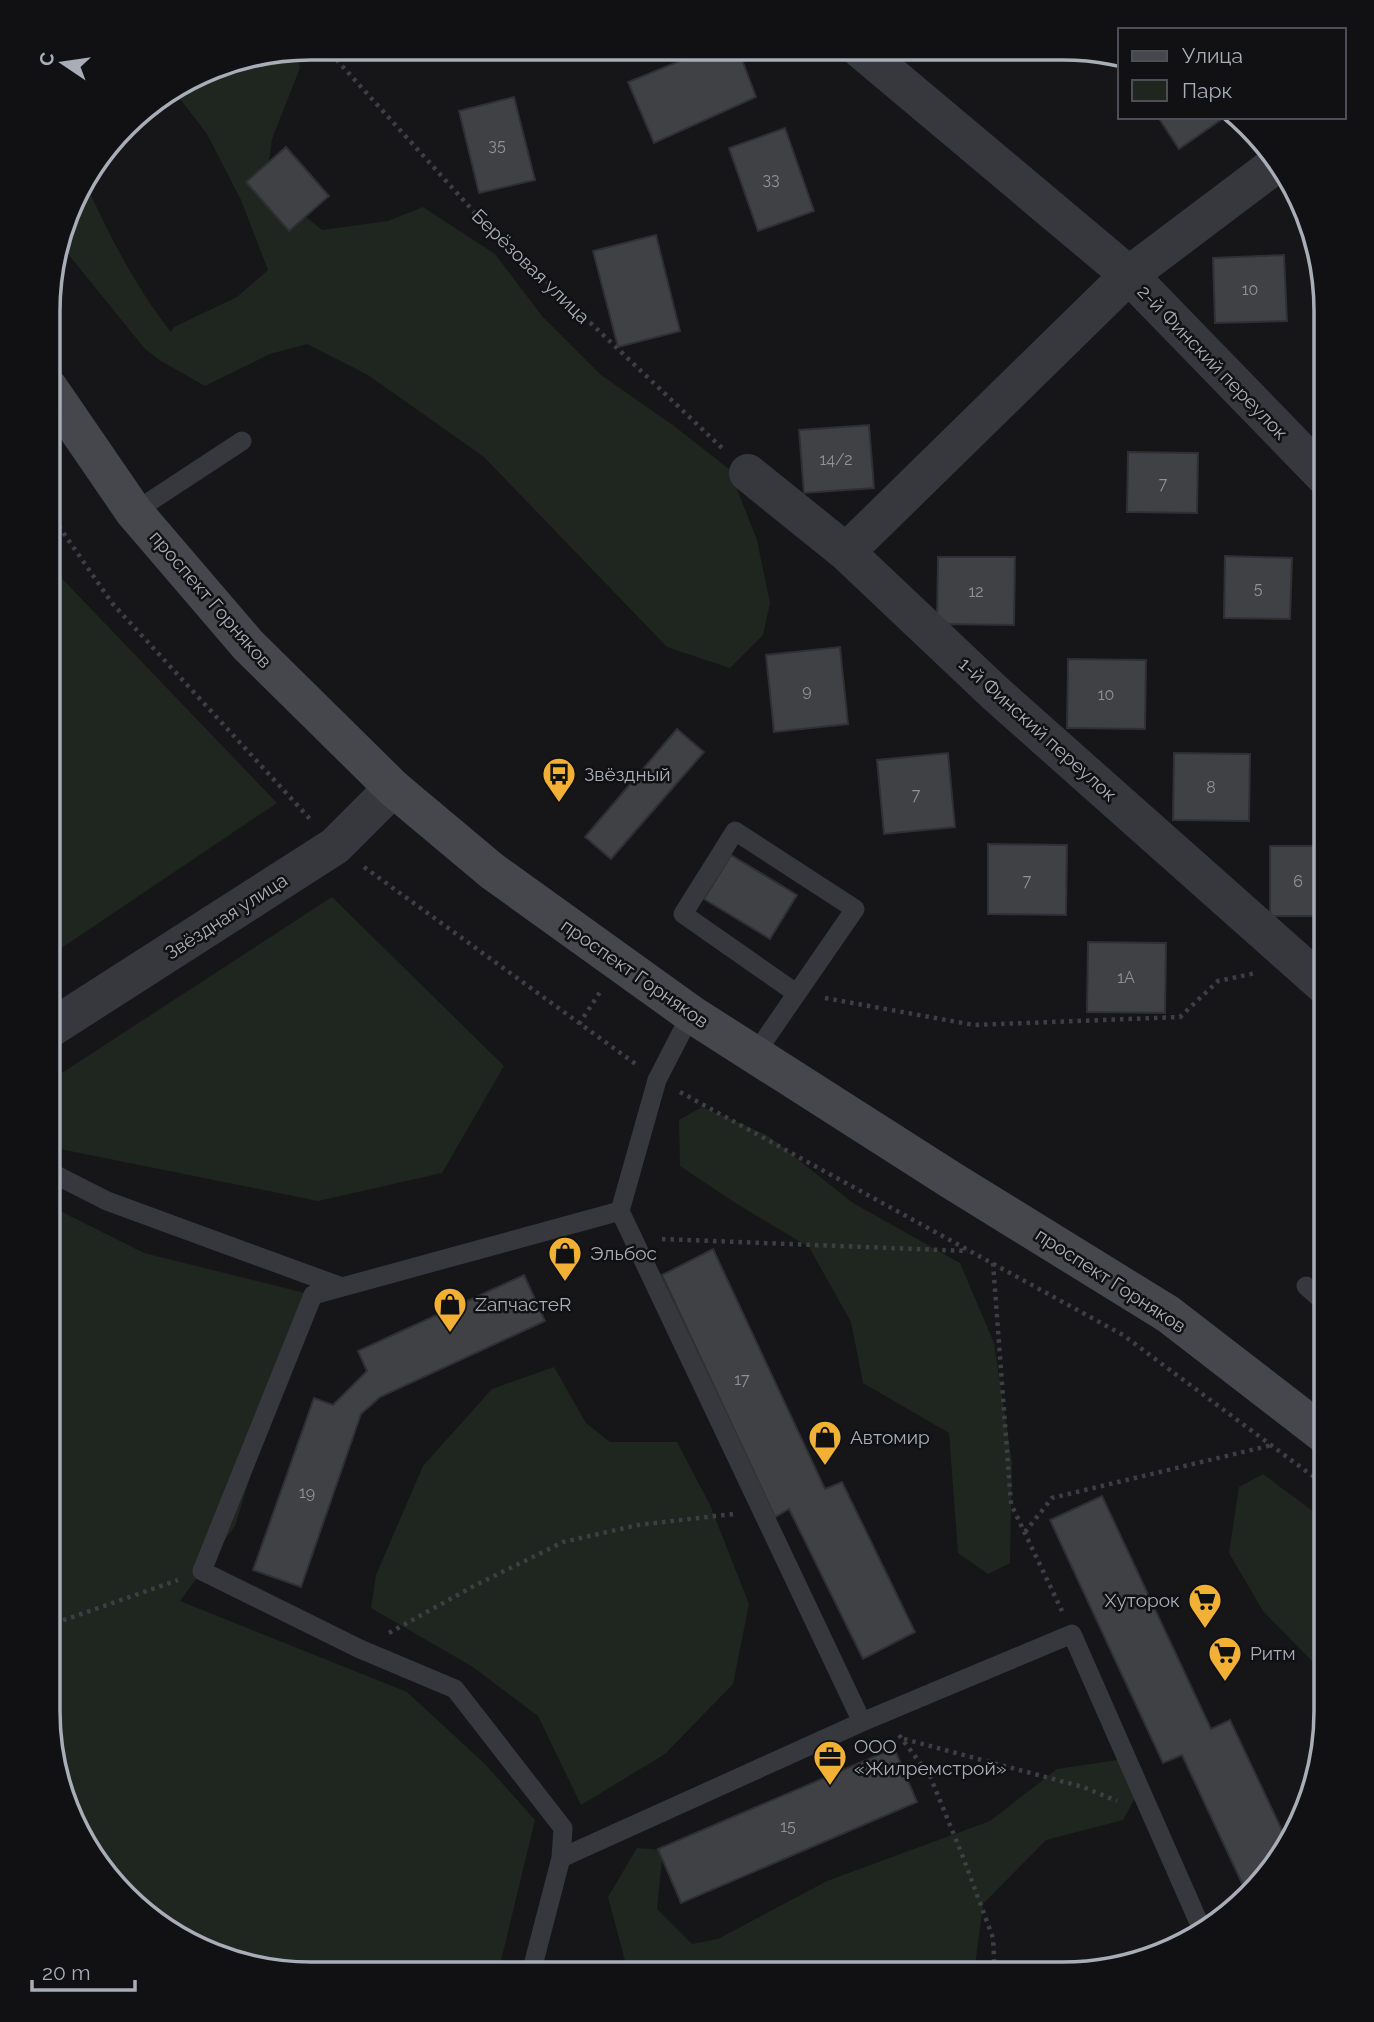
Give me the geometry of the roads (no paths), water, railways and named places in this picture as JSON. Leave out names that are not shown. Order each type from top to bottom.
[{"type":"main road","name":"проспект Горняков","points":[[60,404],[134,512],[248,645],[393,788],[492,871],[691,1014],[1168,1314],[1314,1420]]},
{"type":"street","points":[[873,60],[1129,275]]},
{"type":"street","points":[[846,552],[1129,275],[1270,169]]},
{"type":"street","name":"2-й Финский переулок","points":[[1129,275],[1314,466]]},
{"type":"street","name":"1-й Финский переулок","points":[[748,473],[846,552],[995,692],[1313,975]]},
{"type":"street","name":"Звёздная улица","points":[[60,1022],[335,846],[393,788]]},
{"type":"lane","points":[[134,512],[242,441]]},
{"type":"lane","points":[[755,1054],[855,909],[735,831],[684,914],[796,993]]},
{"type":"lane","points":[[691,1014],[657,1080],[620,1211],[762,1511],[870,1719]]},
{"type":"lane","points":[[60,1177],[107,1201],[342,1287]]},
{"type":"lane","points":[[534,1962],[561,1858],[563,1828],[455,1689],[360,1648],[202,1571],[313,1295],[620,1211]]},
{"type":"lane","points":[[1306,1286],[1314,1293]]},
{"type":"lane","points":[[561,1858],[870,1719],[1072,1634],[1199,1923]]},
{"type":"place","name":"Звёздный","points":[[559,804]]},
{"type":"place","name":"Эльбос","points":[[565,1283]]},
{"type":"place","name":"ZапчастеR","points":[[450,1334]]},
{"type":"place","name":"Автомир","points":[[825,1467]]},
{"type":"place","name":"Хуторок","points":[[1205,1630]]},
{"type":"place","name":"Ритм","points":[[1225,1683]]},
{"type":"place","name":"ООО «Жилремстрой»","points":[[830,1787]]}]
